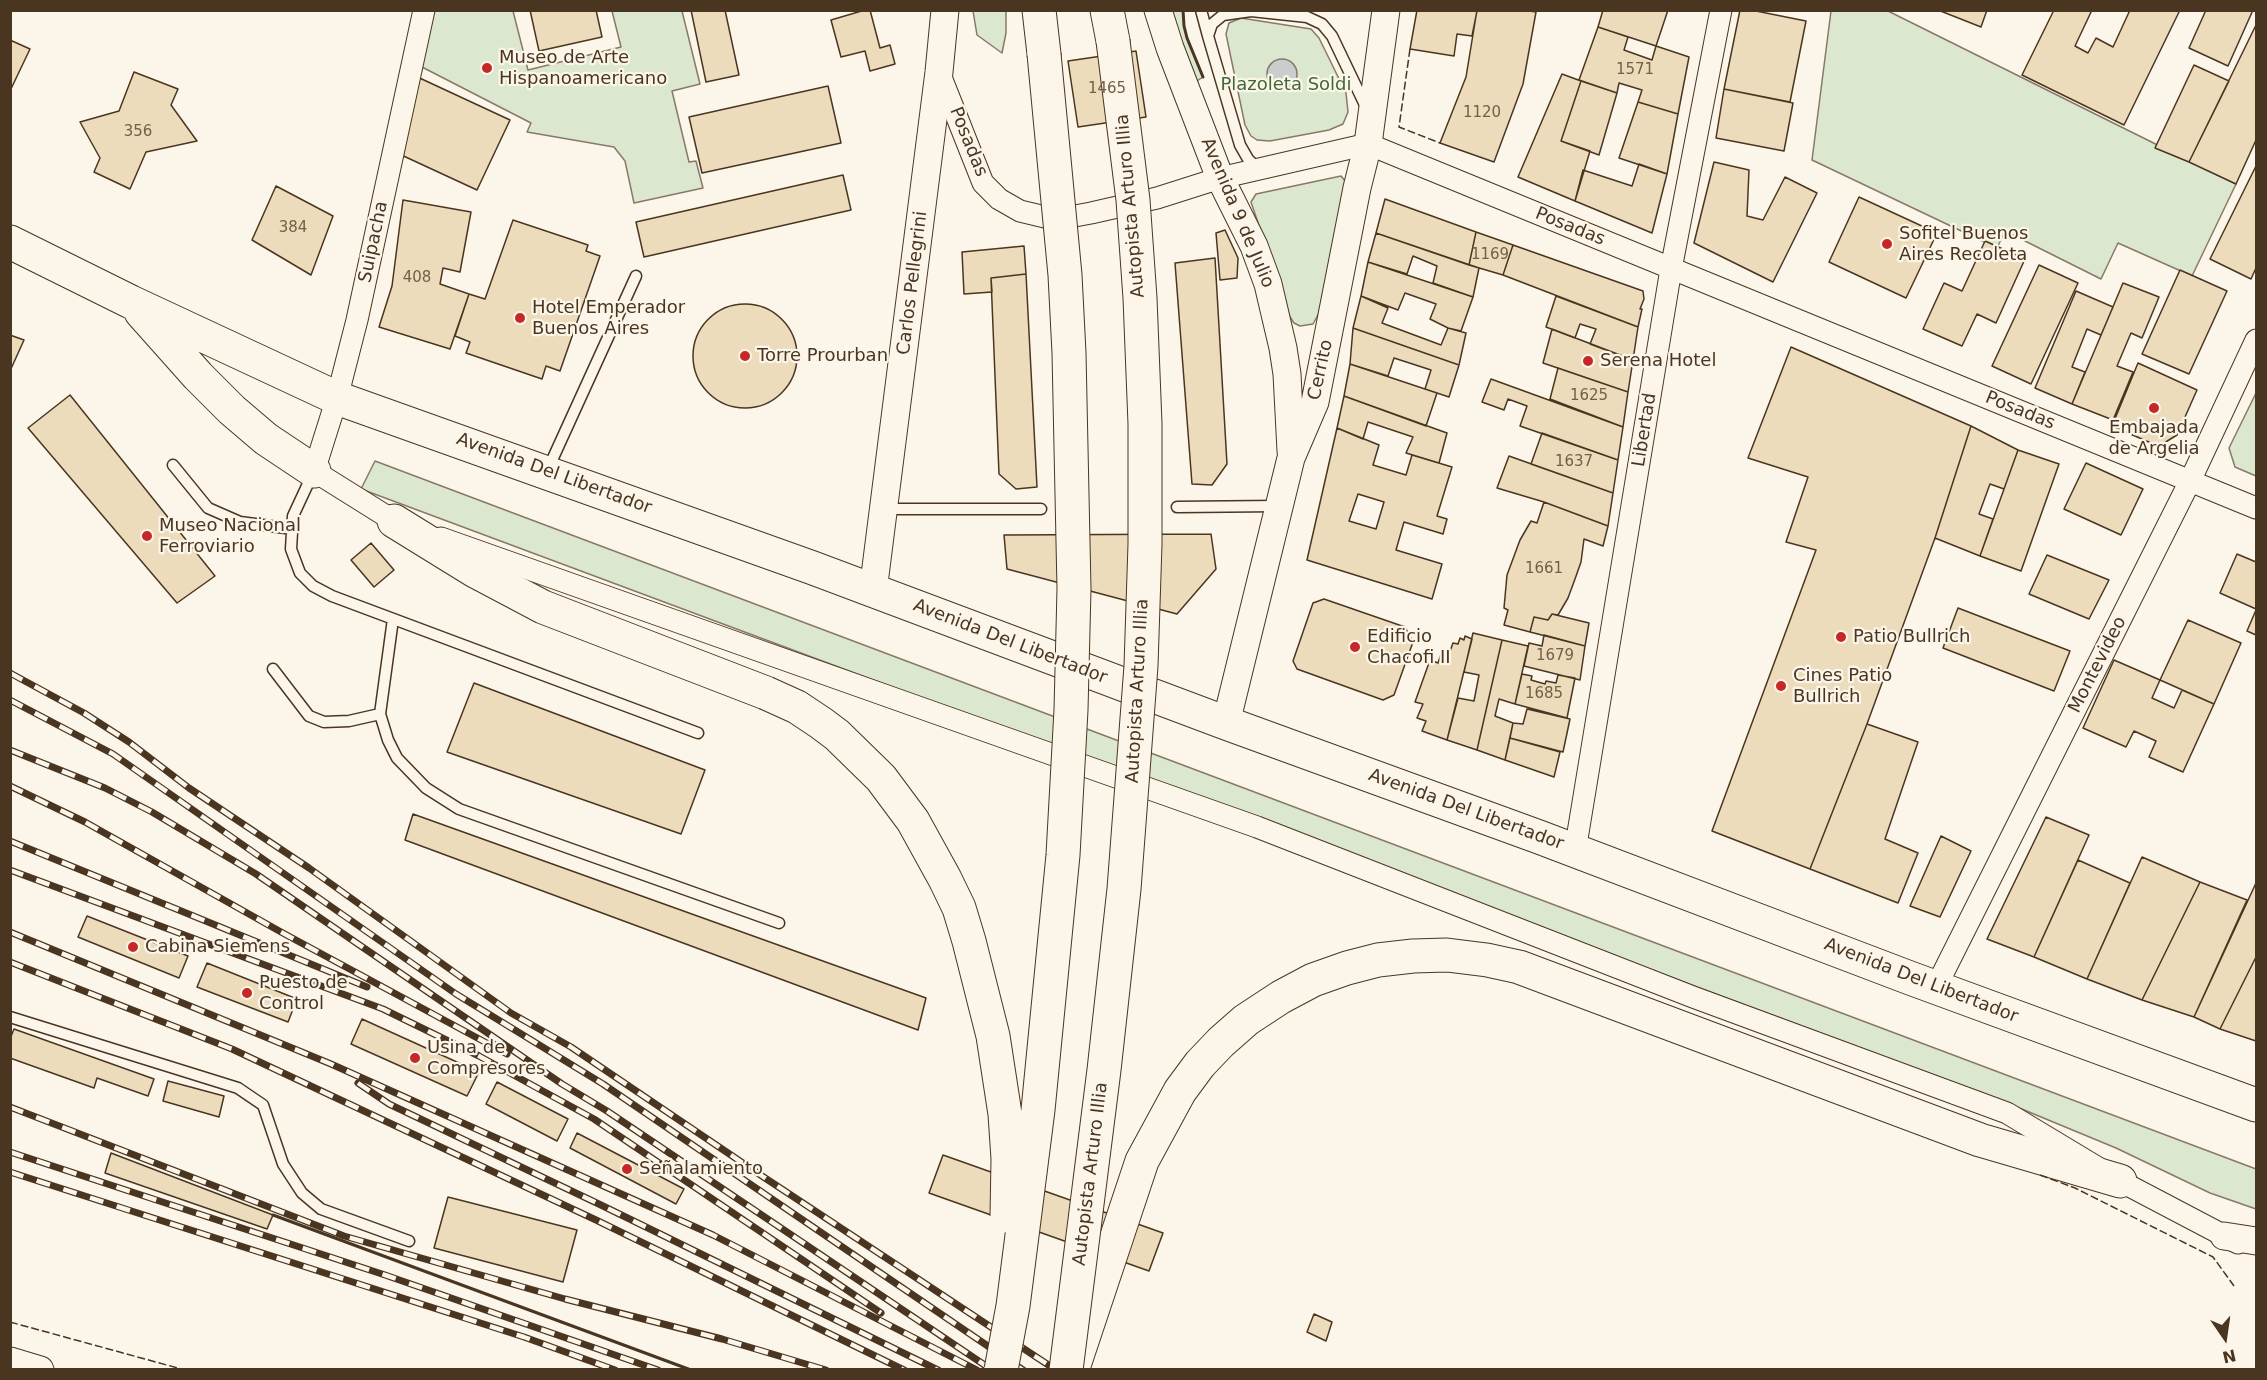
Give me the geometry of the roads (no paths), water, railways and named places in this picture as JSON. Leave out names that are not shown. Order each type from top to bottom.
[{"type":"main road","points":[[1000,1370],[1013,1305],[1050,998],[1063,855],[1073,633],[1070,352],[1065,263],[1039,10]]},
{"type":"main road","name":"Autopista Arturo Illia","points":[[1066,1370],[1104,1070],[1124,889],[1140,689],[1144,578],[1145,424],[1140,298],[1133,200],[1110,26]]},
{"type":"main road","name":"Avenida Del Libertador","points":[[10,242],[131,302],[337,398],[873,591],[2256,1105]]},
{"type":"main road","points":[[131,302],[231,410],[266,439],[314,471]]},
{"type":"main road","points":[[394,521],[475,571],[543,607],[797,707],[837,735],[880,778],[913,821],[931,851],[959,908],[993,1036],[1005,1113],[1008,1159],[1000,1370]]},
{"type":"main road","points":[[1073,1370],[1142,1161],[1180,1091],[1207,1057],[1246,1020],[1281,997],[1313,980],[1358,965],[1413,956],[1447,955],[1519,967],[1980,1140],[2120,1181]]},
{"type":"street","name":"Suipacha","points":[[314,471],[337,398],[357,320],[424,10]]},
{"type":"street","name":"Carlos Pellegrini","points":[[873,591],[945,10]]},
{"type":"street","name":"Avenida 9 de Julio","points":[[1158,10],[1170,48],[1220,178],[1254,246],[1268,284],[1287,374],[1291,458]]},
{"type":"street","name":"Cerrito","points":[[1226,723],[1291,458],[1316,402],[1357,188],[1368,144],[1386,10]]},
{"type":"street","name":"Libertad","points":[[1575,850],[1671,269],[1720,10]]},
{"type":"street","name":"Posadas","points":[[939,72],[983,183],[999,199],[1020,211],[1045,217],[1075,216],[1157,198],[1220,178],[1368,144],[2256,508]]},
{"type":"street","name":"Montevideo","points":[[1936,987],[2190,481],[2256,340]]},
{"type":"street","points":[[314,471],[394,521],[1257,827],[1693,997],[2007,1113],[2120,1181],[2256,1251]]},
{"type":"street","points":[[2224,1236],[2256,1241]]},
{"type":"street","points":[[10,1361],[40,1370]]},
{"type":"lane","points":[[1201,10],[1240,145],[1248,159],[1258,169]]},
{"type":"lane","points":[[1209,36],[1212,24],[1223,15],[1236,12],[1251,11],[1315,20],[1332,36],[1371,117]]},
{"type":"lane","points":[[547,472],[636,276]]},
{"type":"lane","points":[[172,465],[208,508],[240,522],[292,529]]},
{"type":"lane","points":[[314,471],[293,516],[291,549],[300,573],[313,586],[332,596],[698,733]]},
{"type":"lane","points":[[1177,507],[1279,506]]},
{"type":"lane","points":[[884,509],[1041,509]]},
{"type":"lane","points":[[393,619],[380,714],[388,740],[397,758],[426,788],[459,809],[779,923]]},
{"type":"lane","points":[[273,669],[309,716],[324,723],[349,721],[380,714]]},
{"type":"lane","points":[[10,1017],[238,1088],[263,1105],[283,1164],[302,1193],[321,1209],[409,1241]]},
{"type":"railway","points":[[10,673],[84,713],[129,742],[189,788],[309,868],[511,1013],[571,1047],[1056,1370]]},
{"type":"railway","points":[[10,700],[113,754],[456,994],[603,1084],[1023,1370]]},
{"type":"railway","points":[[10,750],[105,788],[152,812],[256,874],[562,1084],[607,1111],[992,1370]]},
{"type":"railway","points":[[10,786],[85,822],[281,932],[507,1054]]},
{"type":"railway","points":[[10,841],[367,987]]},
{"type":"railway","points":[[10,870],[383,1009],[479,1056],[594,1119],[881,1313]]},
{"type":"railway","points":[[10,932],[331,1064],[713,1235],[977,1370]]},
{"type":"railway","points":[[10,962],[232,1049],[596,1220],[904,1370]]},
{"type":"railway","points":[[358,1083],[389,1104],[938,1370]]},
{"type":"railway","points":[[10,1107],[344,1236],[565,1299],[722,1339],[826,1370]]},
{"type":"railway","points":[[10,1152],[385,1275],[658,1370]]},
{"type":"railway","points":[[10,1172],[524,1337],[615,1370]]},
{"type":"place","name":"Museo de Arte Hispanoamericano","points":[[487,68]]},
{"type":"place","name":"Sofitel Buenos Aires Recoleta","points":[[1887,244]]},
{"type":"place","name":"Hotel Emperador Buenos Aires","points":[[520,318]]},
{"type":"place","name":"Torre Prourban","points":[[745,356]]},
{"type":"place","name":"Serena Hotel","points":[[1588,361]]},
{"type":"place","name":"Embajada de Argelia","points":[[2154,408]]},
{"type":"place","name":"Museo Nacional Ferroviario","points":[[147,536]]},
{"type":"place","name":"Patio Bullrich","points":[[1841,637]]},
{"type":"place","name":"Edificio Chacofi II","points":[[1355,647]]},
{"type":"place","name":"Cines Patio Bullrich","points":[[1781,686]]},
{"type":"place","name":"Cabina Siemens","points":[[133,947]]},
{"type":"place","name":"Puesto de Control","points":[[247,993]]},
{"type":"place","name":"Usina de Compresores","points":[[415,1058]]},
{"type":"place","name":"Señalamiento","points":[[627,1169]]},
{"type":"park label","name":"Plazoleta Soldi","points":[[1286,85]]}]
